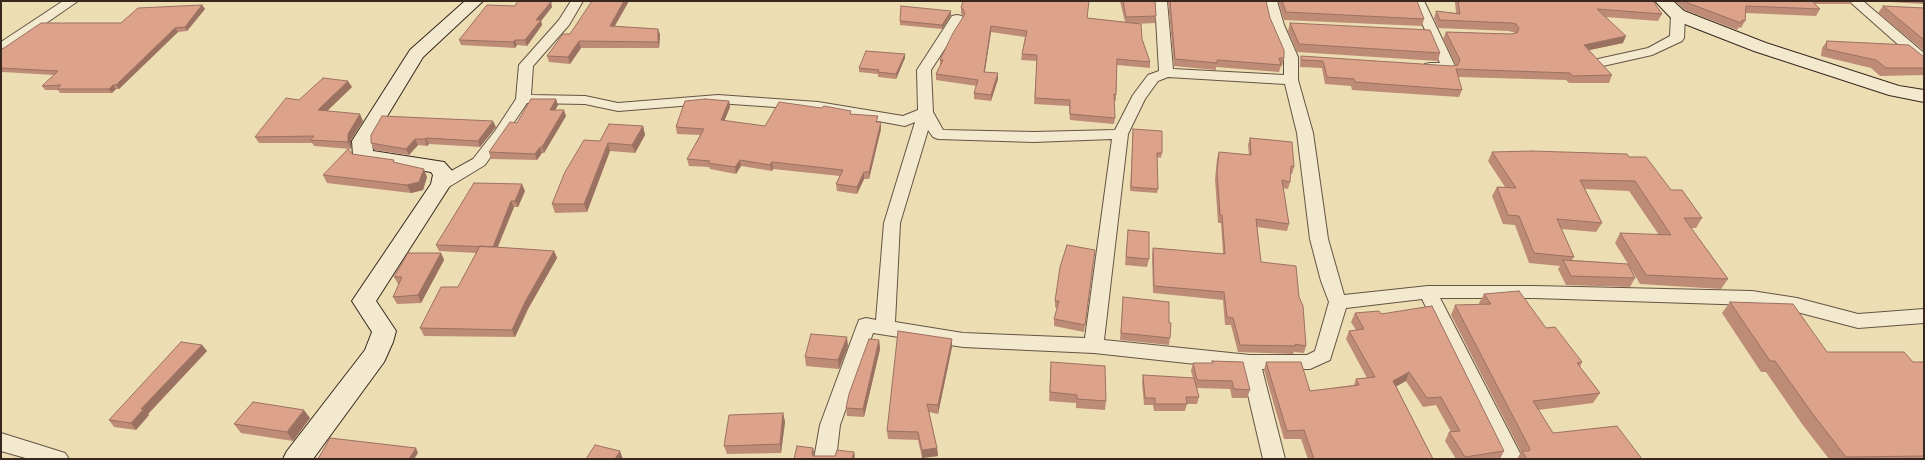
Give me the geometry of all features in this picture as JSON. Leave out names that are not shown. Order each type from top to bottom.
[{"type":"street","points":[[1,48],[72,1]]},
{"type":"street","points":[[297,459],[376,355],[384,331],[364,301],[441,184],[444,173],[437,167],[363,156],[362,141],[416,54],[475,1]]},
{"type":"street","points":[[441,184],[479,162],[501,133],[523,99],[526,65],[564,22],[577,1]]},
{"type":"street","points":[[1161,1],[1166,73]]},
{"type":"street","points":[[825,459],[830,425],[866,325],[963,340],[1094,346],[1250,362],[1310,362],[1323,355],[1338,302],[1330,280],[1319,239],[1305,133],[1291,80],[1291,57],[1284,25],[1271,1]]},
{"type":"street","points":[[1418,1],[1450,68],[1418,66]]},
{"type":"street","points":[[1663,1],[1678,15],[1760,47],[1896,91],[1924,96]]},
{"type":"street","points":[[1858,3],[1884,8]]},
{"type":"street","points":[[1858,3],[1924,60]]},
{"type":"street","points":[[1602,62],[1652,51],[1677,38],[1678,15]]},
{"type":"street","points":[[885,328],[892,223],[926,112],[924,70],[957,19]]},
{"type":"street","points":[[1418,32],[1448,34]]},
{"type":"street","points":[[1291,57],[1307,58]]},
{"type":"street","points":[[1094,346],[1120,134],[1138,98],[1154,78],[1166,73],[1291,80]]},
{"type":"street","points":[[523,99],[585,100],[618,107],[718,99],[818,106],[905,121],[926,112]]},
{"type":"street","points":[[926,112],[938,134],[1034,137],[1120,134]]},
{"type":"street","points":[[1338,302],[1428,292],[1534,292],[1752,298],[1797,305],[1858,321],[1921,319]]},
{"type":"street","points":[[1428,292],[1512,459]]},
{"type":"street","points":[[1250,362],[1274,459]]},
{"type":"street","points":[[1,442],[58,459]]},
{"type":"building","points":[[518,1],[551,2],[536,20],[541,20],[525,40],[515,40],[513,42],[459,40],[487,5],[515,6]]},
{"type":"building","points":[[592,1],[624,1],[610,26],[658,29],[658,42],[579,41],[568,57],[547,56],[563,34],[570,34]]},
{"type":"building","points":[[963,1],[1089,1],[1087,18],[1141,24],[1142,39],[1150,62],[1117,59],[1116,95],[1114,94],[1115,118],[1070,114],[1070,100],[1035,98],[1037,55],[1022,54],[1027,31],[991,26],[984,72],[998,73],[991,95],[974,93],[978,80],[936,74],[943,60],[940,60],[953,33],[965,14],[961,8]]},
{"type":"building","points":[[1123,1],[1155,1],[1156,16],[1126,17]]},
{"type":"building","points":[[1170,1],[1266,1],[1270,18],[1284,50],[1284,58],[1279,58],[1281,65],[1217,60],[1217,63],[1175,59]]},
{"type":"building","points":[[1282,1],[1417,1],[1424,19],[1286,12]]},
{"type":"building","points":[[1458,1],[1653,1],[1662,14],[1597,9],[1626,36],[1584,45],[1612,75],[1572,76],[1570,73],[1456,69],[1462,90],[1355,82],[1354,79],[1327,77],[1323,61],[1301,60],[1301,56],[1452,66],[1458,65],[1460,60],[1446,32],[1517,33],[1519,28],[1516,24],[1511,23],[1440,20],[1436,11],[1460,14]]},
{"type":"building","points":[[1686,1],[1812,1],[1820,9],[1746,6],[1745,21],[1742,20],[1741,23]]},
{"type":"building","points":[[202,5],[185,27],[175,28],[116,85],[113,85],[109,89],[57,89],[61,85],[42,86],[58,71],[1,68],[1,49],[41,23],[121,23],[138,8]]},
{"type":"building","points":[[901,6],[951,11],[942,25],[900,21]]},
{"type":"building","points":[[1883,6],[1924,8],[1924,40]]},
{"type":"building","points":[[1290,23],[1430,30],[1440,53],[1299,44]]},
{"type":"building","points":[[1827,41],[1909,45],[1924,57],[1924,68],[1886,68],[1876,60],[1826,49]]},
{"type":"building","points":[[866,51],[905,54],[896,74],[878,72],[879,70],[859,68]]},
{"type":"building","points":[[323,78],[348,81],[318,110],[360,114],[348,134],[348,142],[310,140],[314,136],[255,137],[286,98],[299,100]]},
{"type":"building","points":[[531,99],[556,99],[550,110],[564,110],[542,147],[540,147],[535,154],[489,152],[510,122],[517,123]]},
{"type":"building","points":[[705,99],[729,101],[721,120],[765,126],[779,102],[821,108],[824,106],[851,111],[850,114],[878,116],[876,122],[881,122],[869,172],[864,172],[857,187],[836,184],[843,170],[772,162],[770,165],[740,160],[735,167],[708,163],[710,161],[687,159],[704,129],[676,127],[685,101]]},
{"type":"building","points":[[382,116],[493,121],[478,141],[426,138],[415,139],[406,149],[371,143],[371,135]]},
{"type":"building","points":[[609,124],[643,126],[632,145],[608,143],[584,204],[552,204],[565,172],[584,140],[600,141]]},
{"type":"building","points":[[1133,129],[1162,131],[1162,153],[1157,153],[1158,189],[1131,187]]},
{"type":"building","points":[[1250,138],[1292,142],[1294,167],[1291,166],[1290,182],[1282,180],[1289,224],[1256,219],[1261,262],[1296,266],[1299,297],[1303,306],[1306,346],[1295,344],[1296,346],[1240,345],[1233,318],[1227,317],[1224,292],[1154,286],[1153,248],[1225,254],[1217,172],[1219,152],[1251,155]]},
{"type":"building","points":[[348,149],[352,154],[394,160],[393,162],[424,169],[419,182],[407,185],[323,175]]},
{"type":"building","points":[[1532,151],[1627,154],[1629,157],[1646,157],[1671,190],[1682,190],[1702,218],[1684,218],[1728,279],[1646,275],[1620,233],[1671,235],[1635,181],[1580,180],[1602,223],[1557,219],[1574,257],[1534,253],[1519,216],[1508,215],[1497,187],[1516,188],[1492,152]]},
{"type":"building","points":[[474,183],[522,184],[515,201],[511,201],[493,247],[436,245]]},
{"type":"building","points":[[1128,230],[1149,232],[1149,259],[1126,257]]},
{"type":"building","points":[[1067,245],[1095,250],[1085,325],[1054,319],[1059,301],[1055,301],[1060,267]]},
{"type":"building","points":[[480,246],[554,251],[525,302],[512,330],[420,328],[441,287],[458,287]]},
{"type":"building","points":[[408,253],[441,253],[418,295],[393,297],[402,277],[394,277]]},
{"type":"building","points":[[1563,260],[1628,264],[1635,278],[1571,276]]},
{"type":"building","points":[[1519,291],[1546,328],[1555,327],[1582,362],[1577,363],[1600,393],[1533,401],[1553,433],[1617,426],[1642,459],[1527,459],[1522,451],[1529,451],[1530,449],[1455,305],[1491,304],[1484,294]]},
{"type":"building","points":[[1123,297],[1169,302],[1169,323],[1171,323],[1170,338],[1121,333]]},
{"type":"building","points":[[1730,302],[1793,304],[1827,352],[1904,352],[1913,362],[1924,362],[1924,456],[1846,457],[1775,361],[1770,361]]},
{"type":"building","points":[[1432,306],[1504,451],[1465,457],[1449,432],[1460,431],[1441,397],[1427,398],[1409,372],[1393,381],[1433,459],[1314,459],[1304,430],[1287,431],[1266,362],[1301,362],[1310,391],[1359,385],[1356,379],[1375,377],[1349,331],[1364,329],[1355,313],[1379,311],[1381,314]]},
{"type":"building","points":[[898,331],[952,339],[938,405],[927,404],[937,448],[922,450],[918,432],[887,431]]},
{"type":"building","points":[[811,334],[847,337],[838,360],[805,357]]},
{"type":"building","points":[[869,339],[879,340],[863,409],[846,408],[849,394]]},
{"type":"building","points":[[181,342],[202,345],[141,409],[144,409],[131,423],[109,420]]},
{"type":"building","points":[[1212,361],[1243,362],[1250,390],[1234,389],[1232,381],[1197,380],[1193,363],[1213,363]]},
{"type":"building","points":[[1051,362],[1105,366],[1106,401],[1077,399],[1077,395],[1050,392]]},
{"type":"building","points":[[1143,375],[1194,378],[1199,397],[1186,397],[1187,404],[1155,404],[1155,398],[1145,398]]},
{"type":"building","points":[[253,402],[304,410],[287,432],[234,424]]},
{"type":"building","points":[[783,413],[780,444],[724,446],[729,415]]},
{"type":"building","points":[[330,438],[416,448],[409,459],[318,459]]},
{"type":"building","points":[[595,445],[620,451],[615,459],[586,459]]},
{"type":"building","points":[[797,446],[813,448],[813,456],[835,456],[837,450],[854,452],[852,459],[794,459]]}]
